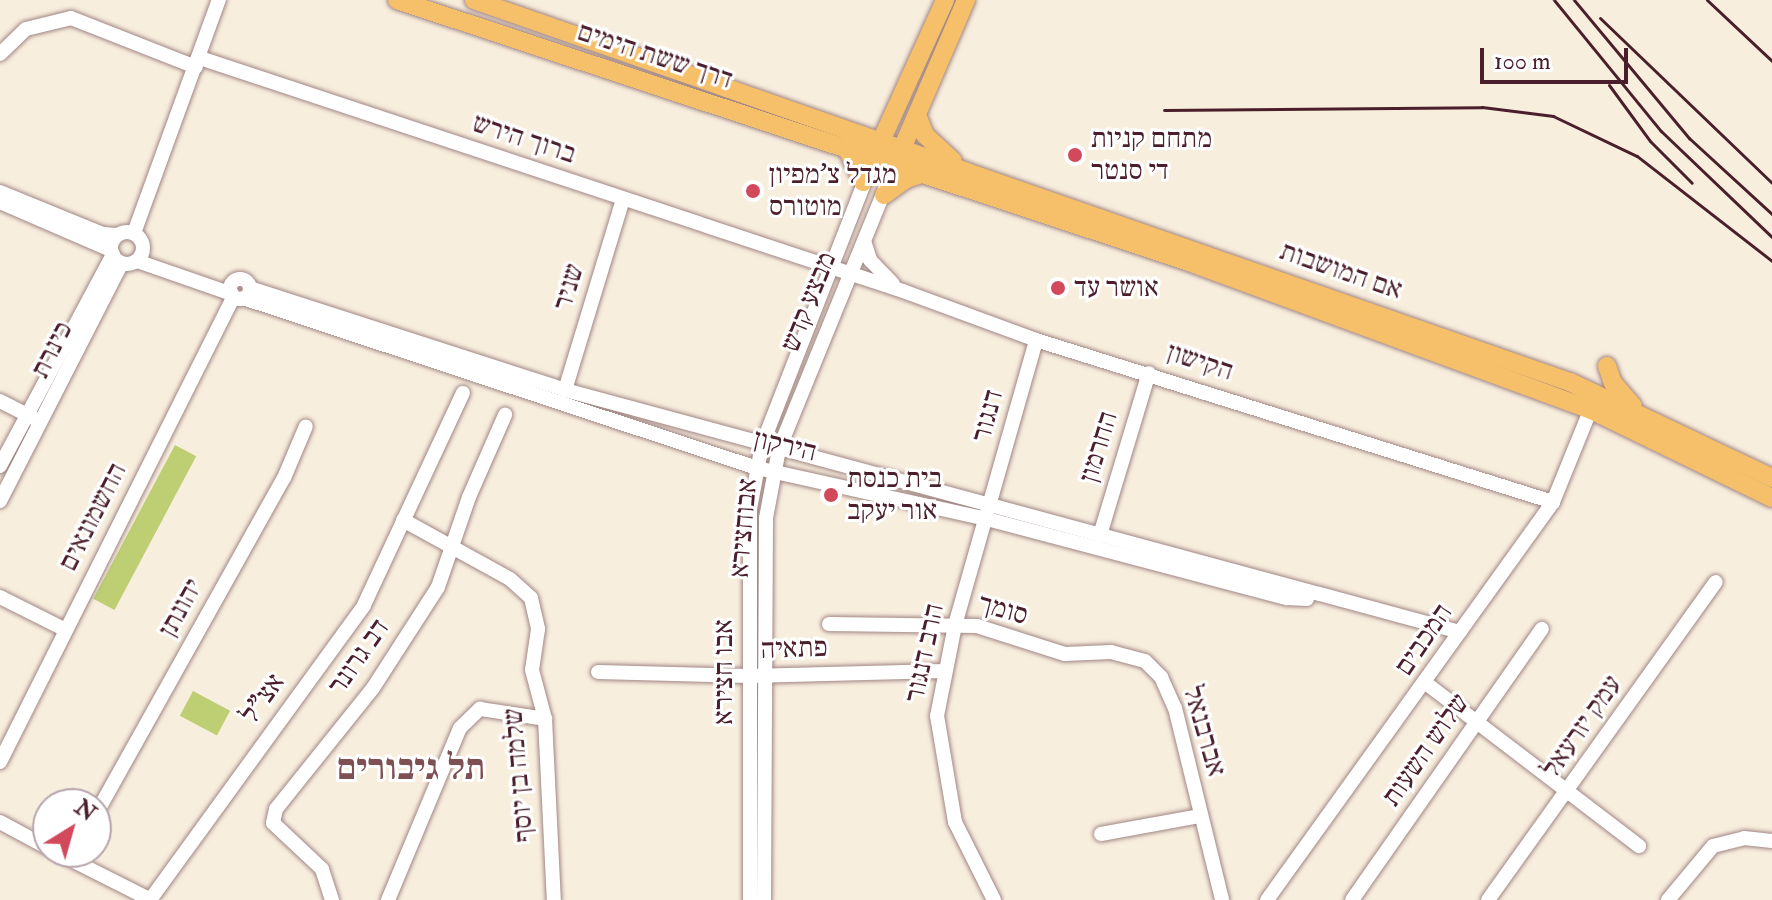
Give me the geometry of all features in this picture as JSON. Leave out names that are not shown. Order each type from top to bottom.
[{"type":"main road","name":"דרך ששת הימים","points":[[397,0],[899,156]]},
{"type":"main road","name":"דרך ששת הימים","points":[[474,0],[571,33],[846,138]]},
{"type":"main road","name":"מבצע קדש","points":[[877,148],[945,0]]},
{"type":"main road","name":"מבצע קדש","points":[[899,156],[966,0]]},
{"type":"main road","points":[[863,182],[846,138],[893,108]]},
{"type":"main road","points":[[917,115],[937,150],[972,172]]},
{"type":"main road","name":"אם המושבות","points":[[899,156],[972,172],[1594,401],[1772,498]]},
{"type":"main road","name":"אם המושבות","points":[[899,156],[925,173],[1594,401],[1641,413],[1772,478]]},
{"type":"main road","points":[[884,195],[906,179],[925,173]]},
{"type":"main road","points":[[1607,366],[1618,391],[1641,413]]},
{"type":"street","points":[[134,233],[219,0]]},
{"type":"street","name":"ברוך הירש","points":[[0,54],[26,29],[71,18],[198,63],[832,268]]},
{"type":"street","name":"מבצע קדש","points":[[762,445],[877,148]]},
{"type":"street","name":"מבצע קדש","points":[[779,449],[899,156]]},
{"type":"street","points":[[0,192],[103,234],[134,233]]},
{"type":"street","name":"שניר","points":[[565,390],[623,199]]},
{"type":"street","name":"הירקון","points":[[0,202],[125,256],[565,390],[779,449],[1287,598],[1328,599]]},
{"type":"street","points":[[0,466],[27,415],[125,256],[142,241],[134,233]]},
{"type":"street","points":[[117,235],[125,256]]},
{"type":"street","points":[[813,262],[842,240]]},
{"type":"street","points":[[864,241],[870,260],[903,291]]},
{"type":"street","name":"כינרת","points":[[0,501],[43,423],[125,256]]},
{"type":"street","name":"הקישון","points":[[832,268],[1036,340],[1553,502]]},
{"type":"street","name":"הירקון","points":[[238,292],[757,468],[1100,535],[1328,599],[1460,632]]},
{"type":"street","name":"החשמונאים","points":[[0,762],[64,629],[238,292]]},
{"type":"street","name":"דנגור","points":[[989,512],[1036,340]]},
{"type":"street","name":"החרמון","points":[[1100,535],[1149,373]]},
{"type":"street","name":"אצ\"ל","points":[[150,900],[364,605],[463,393]]},
{"type":"street","points":[[0,401],[43,423]]},
{"type":"street","name":"המכבים","points":[[1267,900],[1427,684],[1460,632],[1553,502],[1594,401]]},
{"type":"street","name":"דב גרונר","points":[[332,900],[322,869],[273,823],[276,809],[373,688],[438,587],[451,547],[505,415]]},
{"type":"street","name":"יהונתן","points":[[111,788],[284,478],[306,426]]},
{"type":"street","name":"אבו חצירא","points":[[750,900],[756,676],[750,509],[762,445]]},
{"type":"street","name":"אבוחצירא","points":[[764,900],[756,676],[766,518],[779,449]]},
{"type":"street","name":"הרב דנגור","points":[[989,512],[955,625],[937,716],[949,799],[961,841],[994,900]]},
{"type":"street","name":"שלמה בן יוסף","points":[[403,520],[510,579],[531,598],[538,629],[532,670],[545,719],[554,900]]},
{"type":"street","name":"עמק יזרעאל","points":[[1488,900],[1716,582]]},
{"type":"street","points":[[0,597],[64,629]]},
{"type":"street","name":"סומך","points":[[829,624],[986,628],[1065,654]]},
{"type":"street","name":"שלוש השעות","points":[[1352,900],[1542,629]]},
{"type":"street","name":"אברבנאל","points":[[1065,654],[1124,653],[1145,661],[1161,677],[1175,708],[1222,900]]},
{"type":"street","name":"פתאיה","points":[[598,672],[756,676],[944,671]]},
{"type":"street","points":[[1427,684],[1639,846]]},
{"type":"street","points":[[388,900],[460,728],[480,709],[545,719]]},
{"type":"street","points":[[1101,834],[1200,816]]},
{"type":"street","points":[[0,822],[32,839]]},
{"type":"street","points":[[1668,900],[1706,852],[1730,840],[1772,841]]},
{"type":"street","points":[[94,868],[150,900]]},
{"type":"green space","points":[[175,445],[196,456],[115,610],[93,599]]},
{"type":"green space","points":[[193,691],[230,711],[217,735],[180,716]]},
{"type":"railway","points":[[1554,0],[1661,131],[1772,237]]},
{"type":"railway","points":[[1574,0],[1689,138],[1772,214]]},
{"type":"railway","points":[[1707,0],[1772,61]]},
{"type":"railway","points":[[1600,18],[1772,183]]},
{"type":"railway","points":[[1609,85],[1650,141],[1692,183]]},
{"type":"railway","points":[[1164,110],[1482,107],[1553,116],[1637,156],[1772,261]]},
{"type":"place","name":"מתחם קניות די סנטר","points":[[1075,155]]},
{"type":"place","name":"מגדל צ'מפיון מוטורס","points":[[753,191]]},
{"type":"place","name":"אושר עד","points":[[1058,288]]},
{"type":"place","name":"בית כנסת אור יעקב","points":[[831,495]]},
{"type":"district","name":"תל גיבורים","points":[[411,768]]}]
